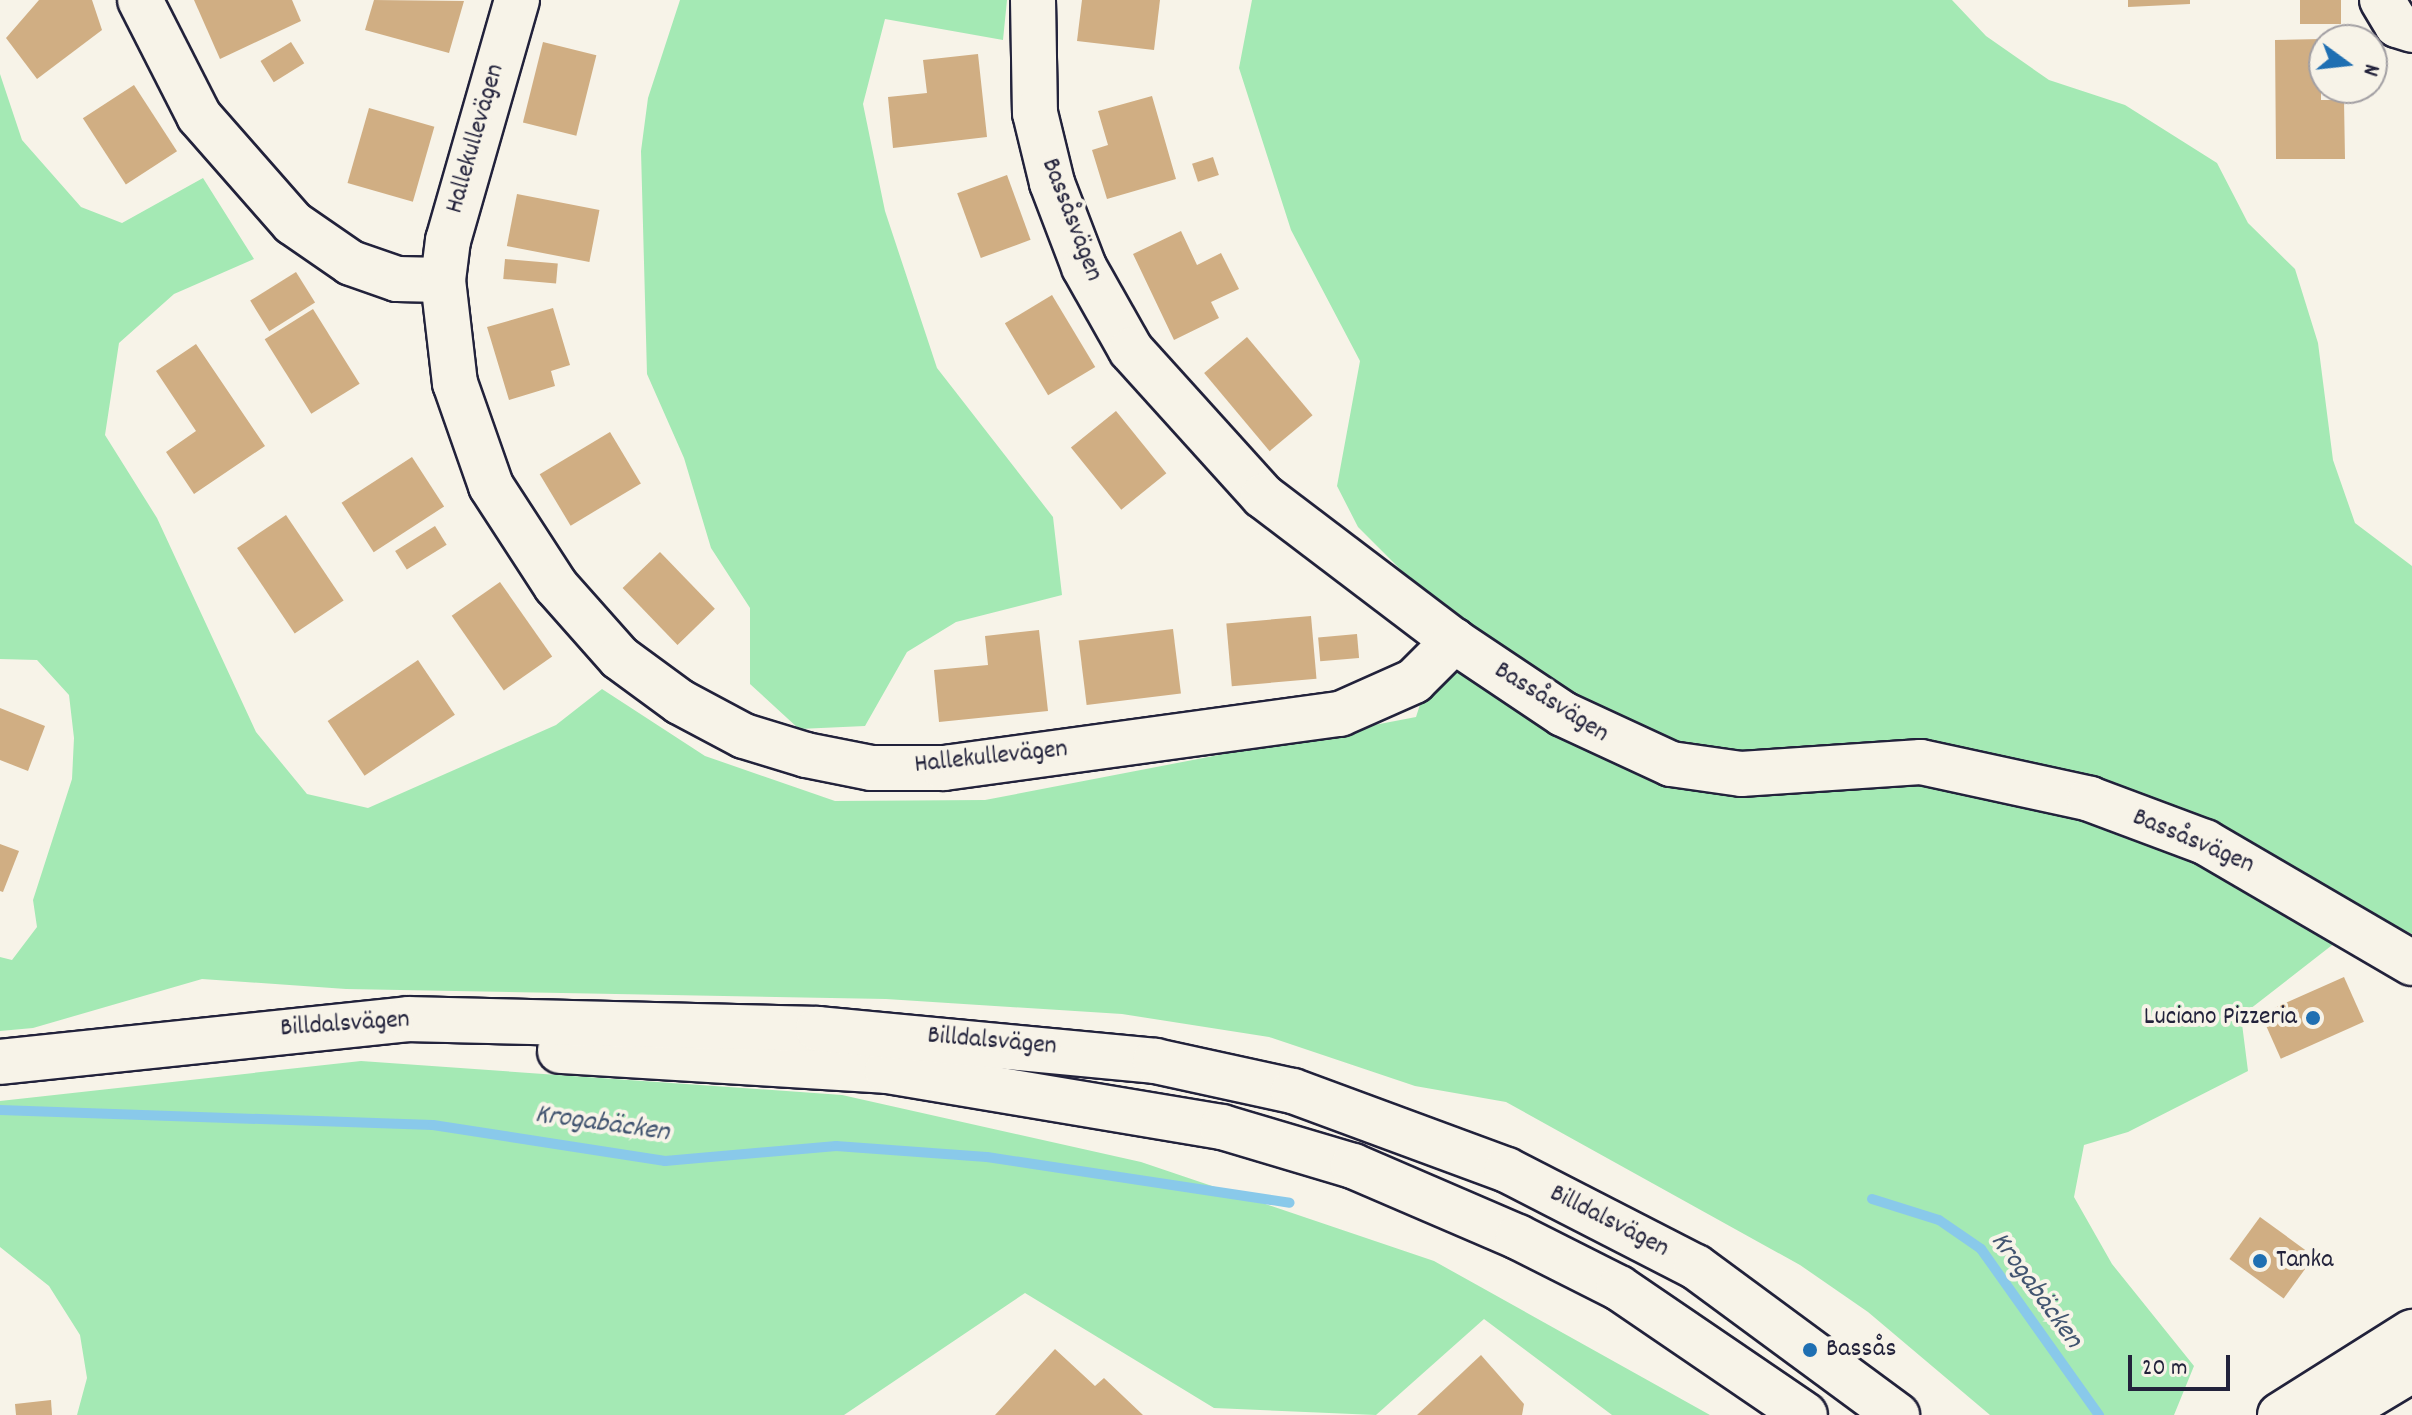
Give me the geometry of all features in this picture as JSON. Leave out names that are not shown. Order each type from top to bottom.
[{"type":"street","points":[[140,0],[199,116],[293,223],[351,263],[397,279],[443,280]]},
{"type":"street","name":"Hallekullevägen","points":[[517,0],[459,192],[443,280],[455,383],[472,442],[514,523],[556,586],[620,658],[680,702],[744,736],[871,768],[944,768],[1340,714],[1414,681],[1454,641]]},
{"type":"street","name":"Bassåsvägen","points":[[1033,0],[1035,113],[1052,183],[1084,267],[1131,350],[1263,496],[1454,641],[1574,720],[1671,764],[1741,774],[1921,762],[2090,799],[2218,849],[2412,963]]},
{"type":"street","points":[[2382,0],[2397,25],[2412,30]]},
{"type":"street","name":"Billdalsvägen","points":[[0,1062],[408,1019],[832,1030],[1171,1063],[1369,1115],[1507,1170],[1696,1267],[1897,1415]]},
{"type":"street","name":"Billdalsvägen","points":[[0,1084],[281,1052],[405,1047],[858,1069],[1058,1094],[1222,1127],[1430,1197],[1619,1288],[1805,1415]]},
{"type":"street","points":[[2280,1415],[2412,1332]]},
{"type":"street","points":[[2352,1410],[2412,1370]]},
{"type":"green space","points":[[680,0],[1007,0],[1003,40],[885,19],[863,104],[885,211],[937,368],[1053,517],[1062,595],[956,622],[907,652],[865,726],[799,729],[750,684],[750,608],[711,548],[684,458],[647,374],[641,151],[648,98]]},
{"type":"green space","points":[[1252,0],[1952,0],[1986,36],[2049,80],[2125,105],[2217,163],[2248,223],[2295,269],[2318,343],[2333,460],[2355,523],[2412,566],[2412,934],[2372,914],[2241,1016],[2248,1071],[2128,1132],[2084,1145],[2074,1197],[2112,1264],[2194,1366],[2174,1415],[1990,1415],[1868,1312],[1800,1265],[1506,1102],[1415,1086],[1269,1037],[1122,1014],[886,999],[346,989],[202,979],[33,1028],[0,1031],[0,957],[12,960],[37,927],[33,900],[72,779],[74,738],[69,695],[37,660],[0,659],[0,74],[22,140],[81,207],[122,223],[203,178],[254,259],[174,294],[119,343],[105,435],[157,518],[256,732],[307,794],[368,808],[556,725],[602,689],[705,756],[835,801],[985,800],[1416,717],[1448,617],[1358,527],[1337,486],[1360,361],[1291,230],[1239,68]]},
{"type":"green space","points":[[361,1061],[842,1095],[1141,1162],[1434,1261],[1710,1415],[1612,1415],[1484,1319],[1376,1415],[1214,1408],[1025,1293],[844,1415],[77,1415],[87,1378],[80,1335],[49,1286],[0,1247],[0,1101]]},
{"type":"building","points":[[39,0],[92,0],[102,30],[37,79],[6,38]]},
{"type":"building","points":[[194,0],[292,0],[301,21],[220,59]]},
{"type":"building","points":[[374,0],[464,1],[449,53],[365,30]]},
{"type":"building","points":[[1082,0],[1160,0],[1154,50],[1077,41]]},
{"type":"building","points":[[2128,0],[2190,0],[2190,4],[2128,7]]},
{"type":"building","points":[[2300,0],[2341,0],[2341,24],[2300,24]]},
{"type":"building","points":[[2308,39],[2308,104],[2344,104],[2345,159],[2276,159],[2275,40]]},
{"type":"building","points":[[291,42],[304,63],[274,82],[260,61]]},
{"type":"building","points":[[543,42],[596,55],[576,136],[523,123]]},
{"type":"building","points":[[978,54],[987,137],[893,148],[888,97],[927,93],[923,60]]},
{"type":"building","points":[[134,85],[177,151],[126,184],[83,118]]},
{"type":"building","points":[[1152,96],[1176,179],[1107,199],[1092,150],[1108,145],[1098,111]]},
{"type":"building","points":[[369,108],[434,127],[413,202],[348,183]]},
{"type":"building","points":[[1213,157],[1219,175],[1198,182],[1192,164]]},
{"type":"building","points":[[1007,175],[1031,240],[981,258],[957,193]]},
{"type":"building","points":[[517,194],[599,210],[589,262],[507,246]]},
{"type":"building","points":[[1181,231],[1197,265],[1221,253],[1239,289],[1211,302],[1219,318],[1174,340],[1133,254]]},
{"type":"building","points":[[505,259],[558,264],[556,284],[503,279]]},
{"type":"building","points":[[296,272],[315,303],[269,331],[250,301]]},
{"type":"building","points":[[1052,295],[1095,367],[1048,395],[1005,323]]},
{"type":"building","points":[[553,308],[570,365],[551,371],[555,386],[509,400],[487,327]]},
{"type":"building","points":[[313,309],[360,384],[311,414],[265,339]]},
{"type":"building","points":[[1247,337],[1313,415],[1270,451],[1204,373]]},
{"type":"building","points":[[196,344],[265,446],[194,494],[166,452],[196,431],[156,371]]},
{"type":"building","points":[[1116,411],[1166,473],[1121,510],[1071,448]]},
{"type":"building","points":[[610,432],[641,483],[571,526],[540,474]]},
{"type":"building","points":[[412,457],[444,506],[374,552],[342,503]]},
{"type":"building","points":[[286,515],[344,600],[295,633],[237,548]]},
{"type":"building","points":[[435,526],[447,545],[407,570],[395,551]]},
{"type":"building","points":[[660,552],[715,609],[677,645],[623,588]]},
{"type":"building","points":[[500,582],[552,657],[504,690],[452,616]]},
{"type":"building","points":[[1311,616],[1316,679],[1232,686],[1226,623]]},
{"type":"building","points":[[1173,629],[1181,694],[1087,705],[1079,641]]},
{"type":"building","points":[[1039,630],[1048,711],[939,722],[934,670],[988,665],[985,636]]},
{"type":"building","points":[[1357,634],[1359,658],[1320,661],[1318,637]]},
{"type":"building","points":[[418,660],[455,715],[365,776],[328,721]]},
{"type":"building","points":[[0,708],[45,726],[28,771],[0,760]]},
{"type":"building","points":[[0,844],[19,851],[3,892],[0,891]]},
{"type":"building","name":"Luciano Pizzeria","points":[[2344,977],[2364,1022],[2281,1059],[2261,1014]]},
{"type":"building","points":[[2260,1217],[2314,1256],[2284,1298],[2229,1259]]},
{"type":"building","points":[[1055,1349],[1095,1386],[1104,1378],[1143,1415],[995,1415]]},
{"type":"building","points":[[1481,1355],[1524,1404],[1522,1415],[1417,1415]]},
{"type":"building","points":[[51,1400],[52,1415],[16,1415],[15,1404]]},
{"type":"waterway","name":"Krogabäcken","points":[[0,1110],[433,1125],[665,1161],[836,1146],[987,1157],[1290,1203]]},
{"type":"waterway","name":"Krogabäcken","points":[[1872,1199],[1939,1220],[1981,1249],[2099,1415]]},
{"type":"place","name":"Luciano Pizzeria","points":[[2313,1018]]},
{"type":"place","name":"Tanka","points":[[2260,1261]]},
{"type":"place","name":"Bassås","points":[[1810,1350]]}]
